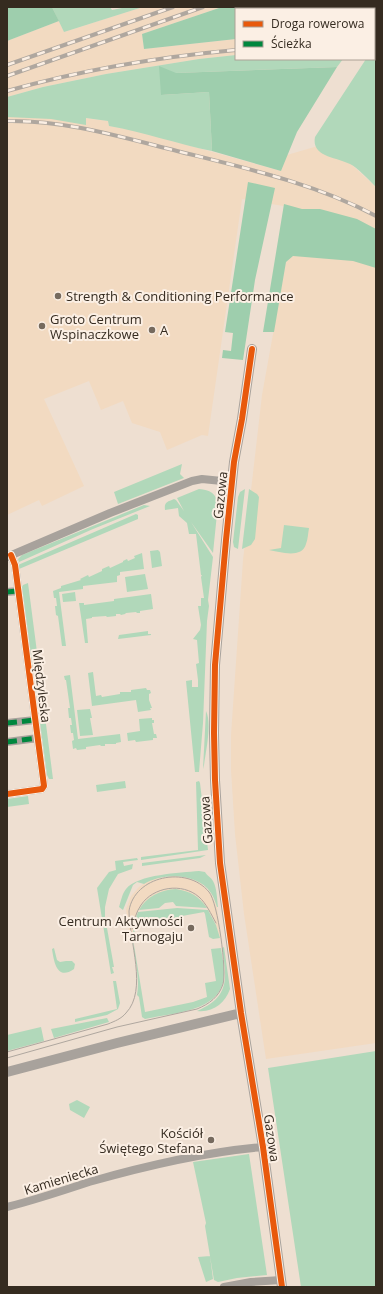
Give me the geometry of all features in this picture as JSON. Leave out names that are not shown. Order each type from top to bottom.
[{"type":"street","name":"Gazowa","points":[[252,349],[232,482],[215,665],[214,764],[220,864],[282,1283]]},
{"type":"street","name":"Międzyleska","points":[[7,794],[42,789],[44,786],[15,563],[9,556],[110,513],[192,481],[202,479],[232,482]]},
{"type":"street","points":[[7,592],[18,591]]},
{"type":"street","name":"Międzyleska","points":[[7,723],[35,720]]},
{"type":"street","name":"Międzyleska","points":[[7,742],[38,738]]},
{"type":"street","points":[[7,1072],[117,1043],[241,1013]]},
{"type":"street","name":"Kamieniecka","points":[[7,1207],[90,1182],[159,1164],[194,1157],[263,1147]]},
{"type":"street","points":[[224,1287],[251,1282],[282,1283]]},
{"type":"shaded area","points":[[143,7],[222,7],[142,34],[144,49],[235,39],[235,55],[199,59],[106,74],[43,87],[7,97],[7,41],[59,21],[64,32]]},
{"type":"shaded area","points":[[7,111],[108,121],[109,126],[133,130],[281,171],[287,155],[328,143],[376,187],[376,1043],[266,1059],[244,914],[235,834],[231,770],[231,735],[243,560],[262,395],[286,262],[293,256],[301,209],[242,199],[208,436],[202,435],[167,450],[160,432],[132,423],[123,401],[101,410],[89,381],[44,399],[84,486],[42,506],[39,500],[7,515]]},
{"type":"shaded area","points":[[173,876],[185,877],[200,882],[211,893],[217,907],[221,938],[208,910],[199,898],[180,890],[164,891],[154,895],[145,902],[137,913],[132,939],[130,939],[126,909],[131,896],[139,887],[149,880]]},
{"type":"green space","points":[[7,7],[52,7],[59,21],[7,41]]},
{"type":"green space","points":[[52,7],[110,7],[112,10],[127,7],[143,7],[64,32]]},
{"type":"green space","points":[[222,7],[375,7],[235,8],[235,39],[144,49],[142,34]]},
{"type":"green space","points":[[235,55],[235,60],[342,60],[337,67],[176,73],[161,95],[209,92],[212,151],[135,131],[109,126],[108,121],[86,118],[86,125],[51,119],[7,117],[7,97],[43,87],[106,74],[199,59]]},
{"type":"green space","points":[[376,59],[376,187],[353,166],[326,155],[317,149],[315,137],[365,60]]},
{"type":"green space","points":[[159,66],[176,73],[337,67],[297,132],[281,171],[212,151],[209,92],[161,95]]},
{"type":"green space","points":[[248,182],[275,188],[255,280],[243,360],[222,358],[223,350],[231,351],[233,333],[225,332]]},
{"type":"green space","points":[[284,204],[302,209],[320,209],[357,219],[376,229],[376,268],[353,261],[293,256],[286,262],[274,332],[263,332]]},
{"type":"green space","points":[[182,464],[180,474],[184,478],[118,504],[114,492]]},
{"type":"green space","points":[[199,489],[212,493],[216,497],[218,504],[213,553],[191,522],[213,557],[208,600],[209,606],[207,621],[203,723],[199,772],[195,772],[186,681],[192,680],[192,687],[198,687],[196,664],[199,663],[197,640],[193,639],[200,630],[201,625],[198,606],[201,606],[201,598],[204,598],[202,575],[196,534],[189,534],[187,523],[179,516],[178,508],[165,510],[165,505],[174,499],[184,511],[177,498]]},
{"type":"green space","points":[[245,489],[238,549],[234,547],[233,542],[238,497],[240,492]]},
{"type":"green space","points":[[249,489],[259,497],[255,539],[251,545],[242,549]]},
{"type":"green space","points":[[144,505],[150,506],[93,529],[19,562],[18,559],[22,555]]},
{"type":"green space","points":[[136,514],[138,515],[138,519],[19,569],[18,565]]},
{"type":"green space","points":[[284,525],[309,528],[306,544],[304,549],[300,552],[284,553],[269,550],[281,548]]},
{"type":"green space","points":[[158,550],[160,552],[162,566],[152,568],[150,551]]},
{"type":"green space","points":[[142,553],[144,569],[120,572],[120,575],[117,576],[117,582],[83,586],[83,589],[59,592],[66,646],[62,646],[58,616],[56,615],[56,598],[54,598],[53,591],[61,588],[61,586],[81,580],[80,579],[88,575],[89,577],[109,566],[110,568],[127,559],[128,561],[135,558],[134,556]]},
{"type":"green space","points":[[145,574],[148,589],[127,592],[125,577]]},
{"type":"green space","points":[[28,583],[37,652],[33,652],[36,677],[40,677],[53,779],[49,779],[47,775],[22,587]]},
{"type":"green space","points":[[75,592],[76,601],[63,602],[62,594]]},
{"type":"green space","points":[[151,594],[153,609],[140,611],[140,613],[126,613],[121,615],[116,614],[116,616],[92,617],[86,619],[88,643],[85,643],[79,603],[84,603],[84,605]]},
{"type":"green space","points":[[148,631],[148,634],[151,635],[118,639],[119,635]]},
{"type":"green space","points":[[93,672],[96,696],[101,695],[102,697],[120,694],[120,692],[131,692],[131,690],[146,688],[147,690],[150,690],[151,693],[149,694],[149,700],[152,708],[150,708],[151,710],[138,712],[136,700],[92,706],[88,673]]},
{"type":"green space","points":[[70,675],[78,739],[120,734],[121,742],[116,744],[105,744],[105,746],[100,745],[86,747],[86,749],[73,749],[72,741],[74,740],[73,733],[71,733],[70,725],[72,725],[71,718],[69,718],[68,708],[70,708],[66,680],[64,676]]},
{"type":"green space","points":[[90,709],[93,735],[80,736],[77,710]]},
{"type":"green space","points":[[206,711],[209,730],[203,769]]},
{"type":"green space","points":[[152,718],[152,720],[154,720],[154,723],[152,723],[154,734],[156,734],[157,738],[153,738],[153,740],[136,742],[135,740],[128,741],[127,733],[140,731],[139,719]]},
{"type":"green space","points":[[125,781],[126,788],[97,792],[96,785]]},
{"type":"green space","points":[[199,781],[208,850],[141,860],[141,857],[198,850],[196,782]]},
{"type":"green space","points":[[28,796],[29,804],[7,807],[7,799]]},
{"type":"green space","points":[[206,855],[200,858],[142,866],[142,863]]},
{"type":"green space","points":[[137,858],[138,860],[123,862],[124,866],[133,864],[132,869],[118,874],[109,889],[105,907],[105,917],[114,967],[112,967],[114,973],[111,974],[97,888],[109,872],[116,870],[115,861]]},
{"type":"green space","points":[[199,871],[205,872],[213,881],[216,890],[218,907],[211,893],[205,886],[188,878],[169,876],[151,880],[144,884],[137,882],[133,885],[123,910],[119,907],[126,889],[140,880],[160,875]]},
{"type":"green space","points":[[176,889],[186,891],[194,895],[201,900],[207,908],[176,906],[173,902],[165,903],[159,908],[139,910],[150,897],[159,892]]},
{"type":"green space","points":[[177,908],[208,910],[216,925],[220,938],[213,939],[209,937],[204,912],[182,916],[181,918],[136,924],[133,938],[134,923],[138,912]]},
{"type":"green space","points":[[133,940],[145,1012],[193,1002],[207,997],[205,983],[216,981],[211,949],[221,948],[224,976],[221,988],[215,997],[194,1009],[145,1019],[142,1017],[139,997],[137,995],[138,984]]},
{"type":"green space","points":[[224,947],[230,989],[228,994],[222,1003],[213,1009],[197,1011],[208,1006],[216,999],[224,986],[225,969],[222,948]]},
{"type":"green space","points":[[54,948],[57,960],[60,962],[72,961],[75,964],[74,969],[64,973],[57,968],[52,949]]},
{"type":"green space","points":[[113,981],[116,981],[120,1003],[118,1009],[107,1015],[75,1022],[75,1019],[117,1009]]},
{"type":"green space","points":[[107,1018],[109,1022],[54,1038],[51,1029]]},
{"type":"green space","points":[[41,1027],[44,1041],[7,1051],[7,1035]]},
{"type":"green space","points":[[376,1051],[376,1287],[301,1287],[268,1068]]},
{"type":"green space","points":[[77,1100],[90,1107],[84,1118],[70,1110],[69,1104]]},
{"type":"green space","points":[[249,1154],[267,1275],[237,1278],[218,1282],[214,1280],[205,1226],[206,1223],[193,1162]]},
{"type":"green space","points":[[210,1256],[213,1279],[206,1282],[198,1257]]},
{"type":"tram line","points":[[7,1052],[108,1024],[126,1013],[136,992],[137,979],[129,911],[133,899],[141,889],[151,882],[163,878],[175,877],[188,879],[199,884],[209,892],[216,909],[224,966],[223,984],[219,993],[213,1000],[197,1009],[117,1027],[7,1058]]},
{"type":"tram line","points":[[132,929],[135,917],[146,899],[160,891],[176,888],[192,892],[202,899],[216,923]]},
{"type":"railway","points":[[7,65],[173,7]]},
{"type":"railway","points":[[7,76],[203,7]]},
{"type":"railway","points":[[7,91],[35,83],[120,65],[178,56],[235,50]]},
{"type":"railway","points":[[7,121],[29,121],[72,126],[135,140],[304,185],[352,204],[376,216]]},
{"type":"marked path","points":[[7,592],[18,591]]},
{"type":"marked path","points":[[7,723],[35,720]]},
{"type":"marked path","points":[[7,742],[38,738]]},
{"type":"cycle path","points":[[252,349],[234,462],[215,665],[215,780],[220,863],[241,1013],[263,1147],[282,1287]]},
{"type":"cycle path","points":[[7,794],[42,789],[44,786],[15,565],[11,555]]},
{"type":"place","name":"Strength & Conditioning Performance","points":[[58,296]]},
{"type":"place","name":"Groto Centrum Wspinaczkowe","points":[[42,326]]},
{"type":"place","name":"A","points":[[152,330]]},
{"type":"place","name":"Centrum Aktywności Tarnogaju","points":[[191,928]]},
{"type":"place","name":"Kościół Świętego Stefana","points":[[211,1140]]}]
